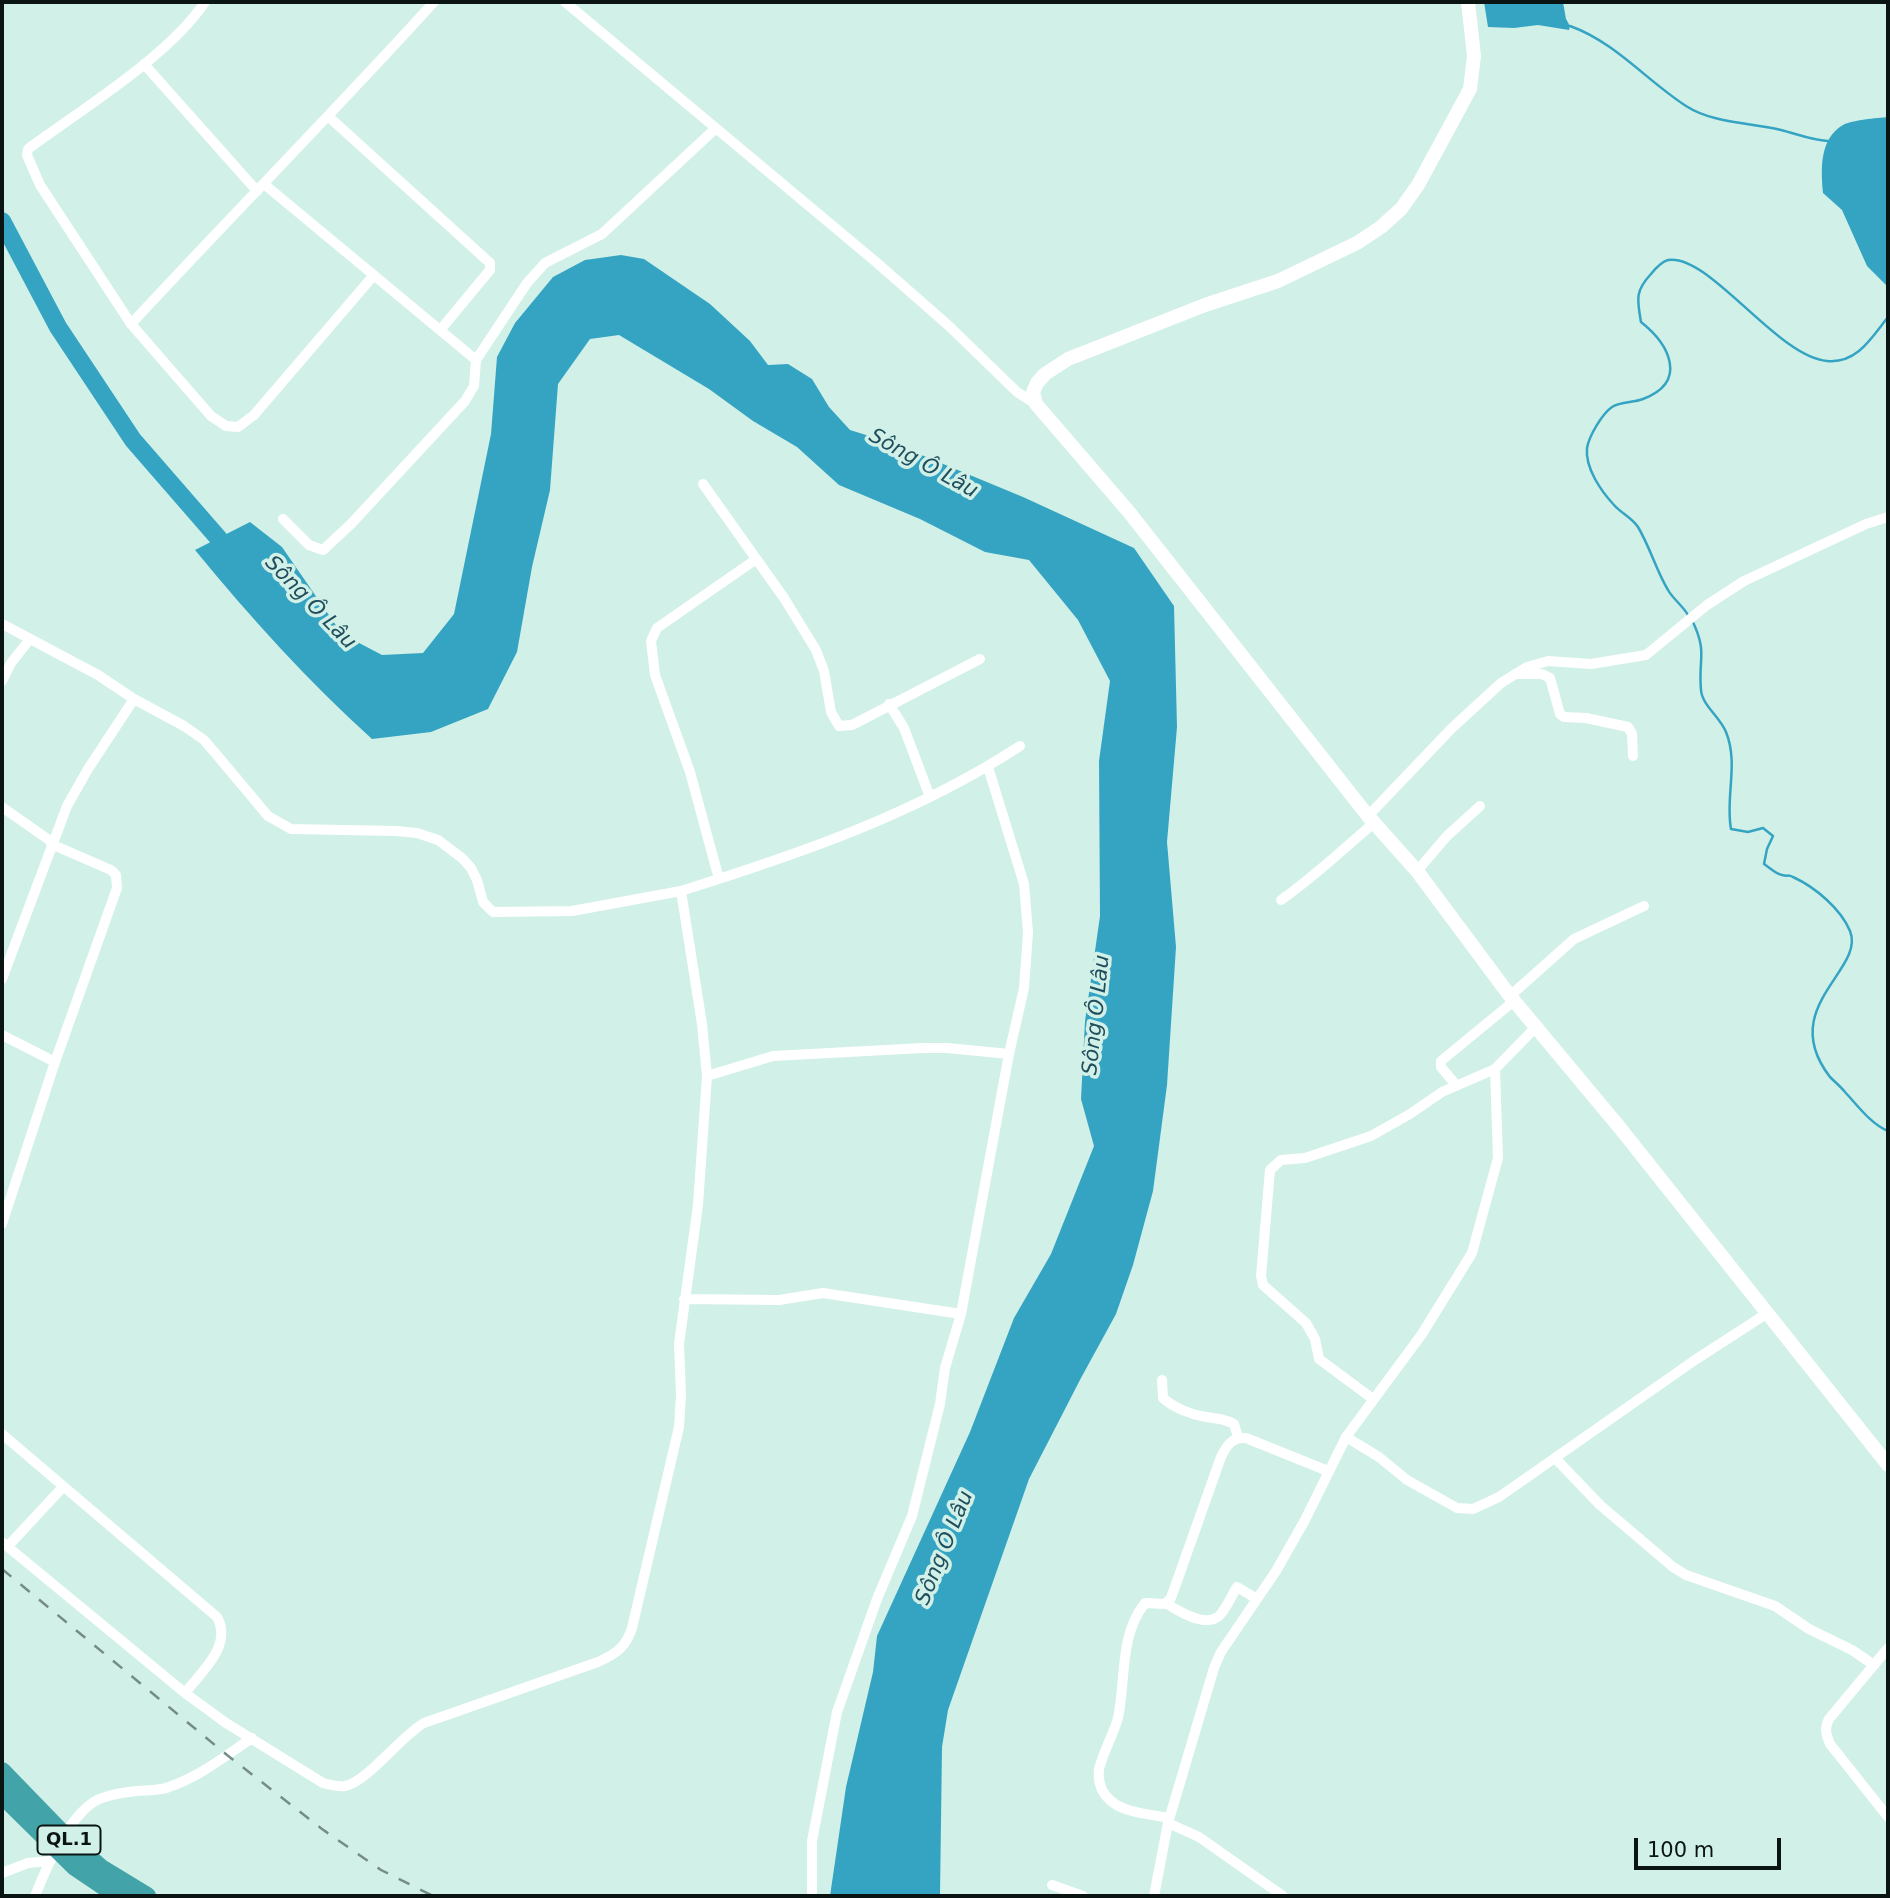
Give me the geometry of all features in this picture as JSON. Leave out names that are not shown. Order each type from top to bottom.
[{"type":"highway","name":"QL.1","points":[[2,1771],[57,1849],[101,1868],[147,1896]]},
{"type":"highway","name":"QL.1","points":[[2,1795],[75,1867],[118,1896]]},
{"type":"main road","points":[[1468,2],[1474,56],[1470,89],[1418,185],[1401,209],[1357,243],[1278,281],[1205,305],[1068,359],[1045,374],[1037,383],[1033,391],[1036,404],[1129,512],[1371,819],[1417,871],[1512,999],[1620,1128],[1888,1465]]},
{"type":"street","points":[[205,2],[194,19],[144,64],[28,149],[27,153],[40,185],[131,324],[211,416],[226,426],[238,427],[254,415],[374,275]]},
{"type":"street","points":[[131,324],[329,117],[434,2]]},
{"type":"street","points":[[565,2],[876,262],[949,326],[1017,392],[1036,404]]},
{"type":"street","points":[[144,64],[260,187],[374,275],[476,360]]},
{"type":"street","points":[[329,117],[490,263],[490,270],[441,330]]},
{"type":"street","points":[[282,519],[309,545],[323,550],[351,524],[465,401],[474,386],[476,360],[527,283],[545,264],[602,234],[715,130]]},
{"type":"street","points":[[703,484],[784,598],[816,650],[824,671],[831,712],[839,726],[852,725],[980,659]]},
{"type":"street","points":[[1281,900],[1305,883],[1337,853],[1452,728],[1514,674],[1527,667],[1548,662],[1591,664],[1646,655],[1707,605],[1744,581],[1866,524],[1888,517]]},
{"type":"street","points":[[719,879],[690,772],[655,675],[651,641],[657,628],[755,560]]},
{"type":"street","points":[[2,624],[98,675],[204,740],[268,816],[281,825],[301,831],[396,831],[427,836],[452,850],[471,868],[483,902],[493,912],[572,911],[681,891],[813,848],[930,796],[988,767],[1020,746]]},
{"type":"street","points":[[2,681],[11,663],[30,639]]},
{"type":"street","points":[[1514,674],[1542,674],[1550,678],[1560,713],[1564,717],[1586,718],[1628,727],[1632,734],[1633,756]]},
{"type":"street","points":[[2,979],[52,844],[77,786],[134,699]]},
{"type":"street","points":[[889,704],[904,728],[930,796]]},
{"type":"street","points":[[812,1896],[813,1841],[837,1712],[877,1599],[912,1516],[940,1404],[945,1368],[961,1314],[1026,969],[1028,906],[1019,863],[988,767]]},
{"type":"street","points":[[1417,871],[1447,836],[1480,806]]},
{"type":"street","points":[[2,807],[52,844],[111,870],[116,876],[117,888],[55,1062],[2,1224]]},
{"type":"street","points":[[62,1488],[5,1544],[185,1693],[323,1783],[345,1786],[362,1777],[424,1723],[598,1662],[618,1652],[625,1645],[632,1628],[679,1427],[679,1344],[698,1205],[707,1076],[702,1024],[681,891]]},
{"type":"street","points":[[1455,1085],[1441,1067],[1441,1061],[1512,999],[1574,939],[1644,906]]},
{"type":"street","points":[[1373,1399],[1319,1359],[1315,1339],[1306,1323],[1263,1285],[1261,1276],[1269,1174],[1273,1166],[1281,1160],[1305,1158],[1371,1136],[1401,1121],[1455,1085],[1495,1069],[1536,1027]]},
{"type":"street","points":[[2,1035],[55,1062]]},
{"type":"street","points":[[707,1076],[773,1056],[923,1048],[1009,1054]]},
{"type":"street","points":[[1154,1896],[1168,1820],[1195,1724],[1221,1652],[1276,1571],[1346,1437],[1422,1334],[1476,1244],[1498,1158],[1495,1069]]},
{"type":"street","points":[[684,1299],[779,1300],[823,1293],[961,1314]]},
{"type":"street","points":[[1346,1437],[1379,1457],[1407,1480],[1457,1507],[1464,1509],[1481,1506],[1499,1497],[1653,1388],[1766,1314]]},
{"type":"street","points":[[1162,1380],[1163,1398],[1168,1403],[1194,1414],[1226,1419],[1234,1424],[1238,1437]]},
{"type":"street","points":[[2,1434],[62,1488],[217,1617],[222,1630],[222,1642],[185,1693]]},
{"type":"street","points":[[1166,1604],[1171,1598],[1221,1457],[1231,1440],[1246,1438],[1328,1471]]},
{"type":"street","points":[[1555,1458],[1600,1505],[1673,1567],[1686,1575],[1775,1606],[1809,1629],[1852,1650],[1874,1665]]},
{"type":"street","points":[[1256,1599],[1237,1587],[1220,1615],[1208,1619],[1185,1615],[1166,1604],[1145,1603],[1133,1627],[1125,1657],[1118,1716],[1098,1780],[1103,1793],[1116,1807],[1168,1820],[1199,1837],[1283,1896]]},
{"type":"street","points":[[1888,1648],[1829,1719],[1826,1734],[1830,1744],[1888,1817]]},
{"type":"street","points":[[35,1896],[57,1849],[86,1808],[96,1800],[130,1791],[168,1788],[210,1769],[253,1738]]},
{"type":"street","points":[[2,1874],[57,1849]]},
{"type":"street","points":[[1052,1885],[1083,1896]]},
{"type":"water","points":[[1484,2],[1563,2],[1569,30],[1538,25],[1488,27]]},
{"type":"water","points":[[1888,117],[1888,287],[1867,266],[1842,210],[1823,193],[1822,175],[1823,156],[1829,138],[1835,131],[1852,122]]},
{"type":"water","points":[[621,255],[644,259],[710,304],[750,341],[768,365],[788,364],[812,379],[829,407],[850,430],[895,444],[1023,497],[1134,548],[1174,606],[1177,727],[1167,842],[1176,947],[1167,1085],[1153,1191],[1133,1265],[1116,1314],[1029,1479],[948,1710],[942,1747],[940,1896],[830,1896],[846,1787],[873,1672],[877,1636],[970,1432],[1014,1318],[1051,1254],[1094,1146],[1081,1099],[1085,1021],[1100,916],[1099,761],[1110,681],[1078,620],[1029,560],[985,552],[920,519],[839,485],[797,447],[753,421],[709,389],[619,335],[590,339],[558,384],[550,490],[532,567],[517,652],[488,709],[431,732],[372,739],[280,648],[195,550],[250,522],[282,547],[342,634],[382,655],[423,653],[454,614],[491,434],[497,357],[515,323],[553,277],[585,260]]},
{"type":"waterway","points":[[1570,26],[1602,42],[1696,112],[1828,141]]},
{"type":"waterway","name":"Sông Ô Lâu","points":[[2,221],[58,327],[133,440],[233,555]]},
{"type":"waterway","points":[[1688,615],[1668,590],[1638,527],[1614,505],[1599,486],[1587,456],[1590,438],[1608,410],[1657,392],[1666,383],[1670,373],[1670,363],[1660,341],[1641,322],[1638,301],[1642,285],[1665,261],[1685,262],[1703,272],[1787,343],[1807,355],[1827,361],[1838,361],[1855,354],[1870,341],[1888,317]]},
{"type":"waterway","points":[[1692,620],[1700,640],[1702,695],[1726,732],[1730,744],[1731,829],[1748,832],[1763,828],[1773,836],[1764,864],[1784,876],[1801,881],[1818,893],[1834,907],[1850,931],[1852,946],[1817,1010],[1813,1030],[1816,1052],[1830,1077],[1870,1119],[1888,1131]]},
{"type":"railway","points":[[2,1569],[227,1755],[322,1829],[381,1870],[433,1896]]}]
